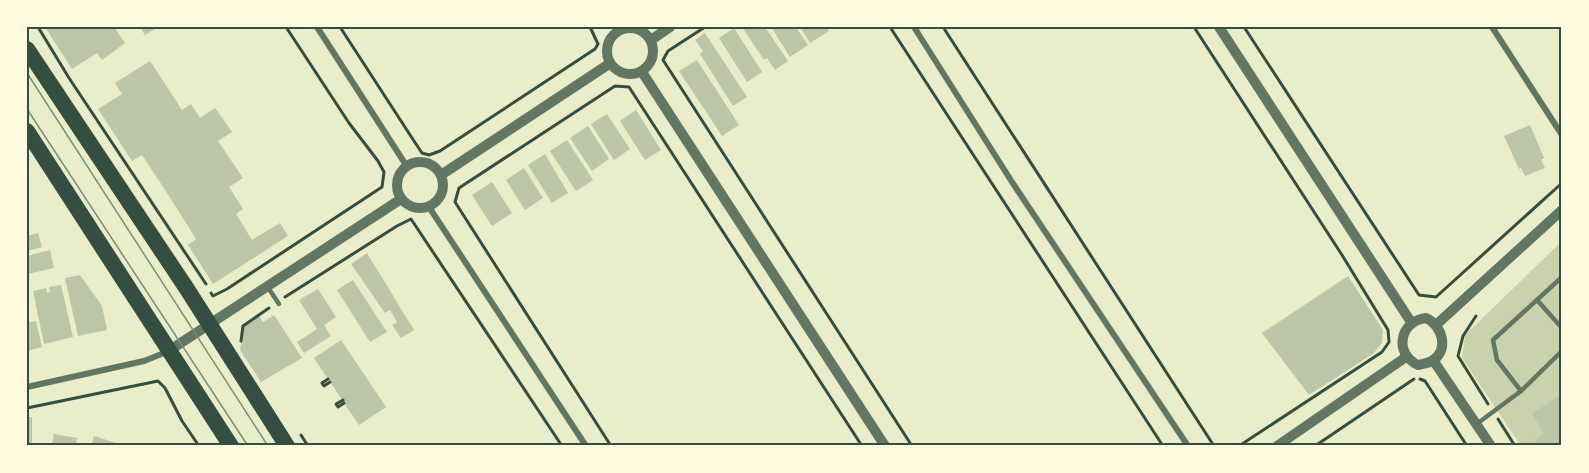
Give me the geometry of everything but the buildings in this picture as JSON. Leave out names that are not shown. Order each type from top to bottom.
[{"type":"highway","points":[[27,49],[287,446]]},
{"type":"highway","points":[[27,131],[231,446]]},
{"type":"street","points":[[317,27],[406,165]]},
{"type":"street","points":[[651,40],[670,27]]},
{"type":"street","points":[[914,27],[1012,182],[1188,446]]},
{"type":"street","points":[[1219,27],[1411,322]]},
{"type":"street","points":[[1492,27],[1562,135]]},
{"type":"street","points":[[616,28],[636,28],[651,40],[653,56],[650,64],[642,72],[628,75],[620,73],[609,64],[606,53],[607,43],[616,28]]},
{"type":"street","points":[[441,175],[609,64]]},
{"type":"street","points":[[642,72],[885,446]]},
{"type":"street","points":[[425,162],[433,166],[441,175],[443,190],[439,198],[429,207],[418,209],[410,207],[401,199],[396,187],[397,177],[406,165],[425,162]]},
{"type":"street","points":[[27,387],[144,361],[170,350],[401,199]]},
{"type":"street","points":[[429,207],[586,446]]},
{"type":"street","points":[[1437,324],[1562,210]]},
{"type":"street","points":[[1426,318],[1437,324],[1442,333],[1442,340],[1438,354],[1433,360],[1418,365],[1406,357],[1403,339],[1411,322],[1426,318]]},
{"type":"street","points":[[1277,446],[1406,357]]},
{"type":"street","points":[[1433,360],[1491,446]]},
{"type":"lane","points":[[1521,391],[1497,360],[1493,340],[1562,277]]},
{"type":"lane","points":[[267,286],[278,303]]},
{"type":"lane","points":[[1537,300],[1562,328]]},
{"type":"lane","points":[[1476,424],[1521,391],[1562,351]]},
{"type":"path","points":[[38,27],[69,78],[213,296],[254,272],[382,187],[384,172],[378,161],[286,27]]},
{"type":"path","points":[[340,27],[422,153],[429,155],[440,151],[595,49],[598,44],[590,27]]},
{"type":"path","points":[[705,27],[668,51],[663,60],[912,446]]},
{"type":"path","points":[[890,27],[1163,446]]},
{"type":"path","points":[[943,27],[1214,446]]},
{"type":"path","points":[[1194,27],[1388,330],[1389,342],[1382,352],[1239,446]]},
{"type":"path","points":[[1244,27],[1419,296],[1436,297],[1562,183]]},
{"type":"path","points":[[610,446],[455,202],[455,196],[459,189],[615,86],[629,87],[862,446]]},
{"type":"path","points":[[241,340],[243,326],[387,231],[411,219],[562,446]]},
{"type":"path","points":[[1476,316],[1463,336],[1458,356],[1515,446]]},
{"type":"path","points":[[1315,446],[1411,379],[1425,381],[1467,446]]},
{"type":"path","points":[[27,408],[158,381],[165,388],[182,422],[199,446]]},
{"type":"green space","points":[[1562,241],[1562,446],[1521,446],[1462,358],[1465,335]]},
{"type":"tram line","points":[[27,73],[268,446]]},
{"type":"tram line","points":[[27,109],[248,446]]}]
